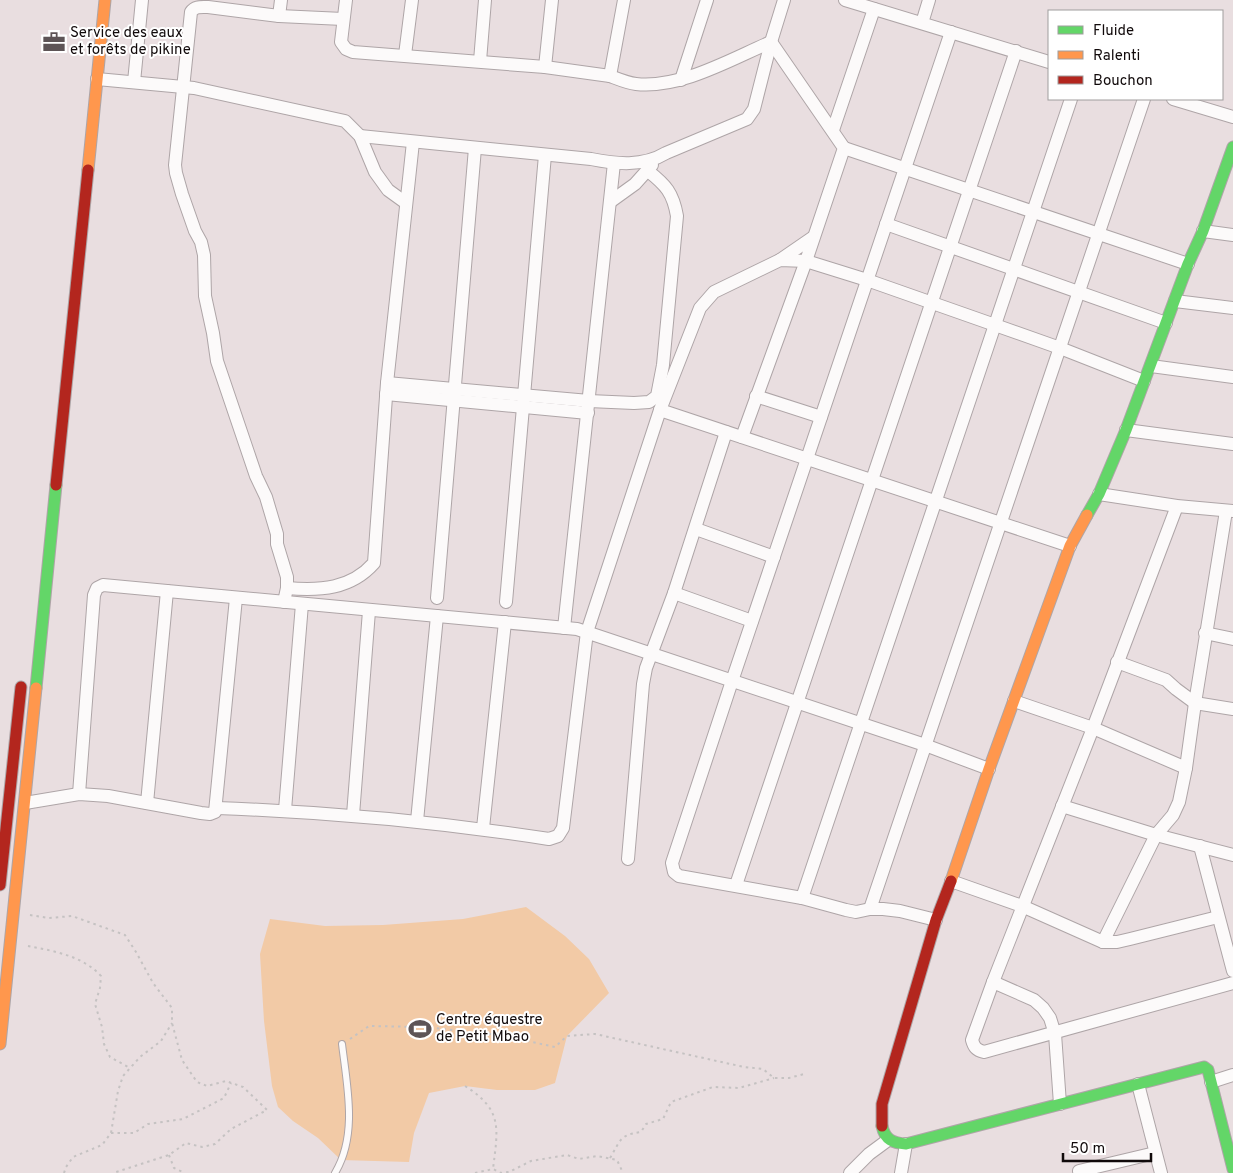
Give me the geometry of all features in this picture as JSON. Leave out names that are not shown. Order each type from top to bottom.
[{"type":"main road","points":[[0,1044],[105,0]]},
{"type":"main road","points":[[1233,146],[1230,161],[1188,264],[1126,430],[1099,494],[1070,546],[988,769],[936,920],[912,998],[882,1104],[881,1119],[884,1133],[888,1140],[896,1144],[906,1144],[1204,1067],[1208,1070],[1230,1147],[1233,1169]]},
{"type":"main road","points":[[0,885],[22,678]]},
{"type":"street","points":[[134,82],[142,0]]},
{"type":"street","points":[[279,16],[281,0]]},
{"type":"street","points":[[346,0],[341,42],[346,49],[353,52],[545,67],[610,76],[636,84],[681,80],[771,42]]},
{"type":"street","points":[[406,55],[412,0]]},
{"type":"street","points":[[480,61],[485,0]]},
{"type":"street","points":[[545,67],[552,0]]},
{"type":"street","points":[[610,76],[624,0]]},
{"type":"street","points":[[681,80],[707,0]]},
{"type":"street","points":[[360,136],[591,159],[614,164],[656,159],[747,119],[754,109],[784,0]]},
{"type":"street","points":[[846,0],[1048,62]]},
{"type":"street","points":[[922,23],[929,0]]},
{"type":"street","points":[[284,602],[287,588],[285,571],[266,497],[256,476],[217,362],[205,296],[204,255],[176,173],[183,87],[191,12],[193,9],[208,3],[279,16],[343,18]]},
{"type":"street","points":[[833,130],[874,9]]},
{"type":"street","points":[[936,920],[900,911],[870,909],[856,912],[802,898],[680,876],[674,872],[672,864],[951,32]]},
{"type":"street","points":[[771,42],[844,148],[1188,264]]},
{"type":"street","points":[[736,885],[1016,51]]},
{"type":"street","points":[[97,79],[183,87],[344,121],[360,136],[375,172],[388,190],[406,203]]},
{"type":"street","points":[[802,898],[1072,100]]},
{"type":"street","points":[[870,909],[1144,100]]},
{"type":"street","points":[[1176,100],[1233,117]]},
{"type":"street","points":[[287,588],[311,590],[344,584],[368,570],[374,563],[387,388],[413,142]]},
{"type":"street","points":[[437,598],[475,148]]},
{"type":"street","points":[[742,437],[806,262],[812,238],[844,148]]},
{"type":"street","points":[[506,602],[545,155]]},
{"type":"street","points":[[610,202],[635,184],[648,171],[656,159]]},
{"type":"street","points":[[564,628],[614,164]]},
{"type":"street","points":[[387,388],[589,407],[649,402],[657,396],[660,386],[677,216],[674,199],[664,184],[648,171]]},
{"type":"street","points":[[886,224],[1166,323]]},
{"type":"street","points":[[1203,230],[1233,235]]},
{"type":"street","points":[[217,808],[353,815],[483,828],[549,838],[558,836],[563,828],[586,632],[660,410],[700,308],[714,292],[780,260],[812,238]]},
{"type":"street","points":[[780,260],[806,262],[867,280],[1060,348],[1144,381]]},
{"type":"street","points":[[1175,301],[1233,308]]},
{"type":"street","points":[[1150,366],[1233,377]]},
{"type":"street","points":[[756,396],[821,417]]},
{"type":"street","points":[[660,410],[1070,546]]},
{"type":"street","points":[[1126,430],[1233,444]]},
{"type":"street","points":[[628,859],[646,668],[696,529],[726,432]]},
{"type":"street","points":[[1099,494],[1177,506],[1229,511],[1205,633],[1186,768],[1179,802],[1173,815],[1156,835],[1103,942]]},
{"type":"street","points":[[1177,506],[1116,662],[1093,728],[992,982],[972,1040],[978,1051],[984,1052],[1055,1034],[1233,983]]},
{"type":"street","points":[[696,529],[774,557]]},
{"type":"street","points":[[79,794],[94,595],[96,588],[103,585],[505,622],[586,632],[861,723],[988,769]]},
{"type":"street","points":[[147,802],[167,591]]},
{"type":"street","points":[[674,593],[752,621]]},
{"type":"street","points":[[25,804],[79,794],[108,796],[210,814],[215,812],[217,808],[236,598]]},
{"type":"street","points":[[285,810],[302,604]]},
{"type":"street","points":[[353,815],[369,610]]},
{"type":"street","points":[[417,821],[437,616]]},
{"type":"street","points":[[483,828],[505,622]]},
{"type":"street","points":[[1205,633],[1233,638]]},
{"type":"street","points":[[1116,662],[1166,680],[1176,690],[1195,702],[1233,709]]},
{"type":"street","points":[[1014,701],[1093,728],[1186,768]]},
{"type":"street","points":[[1062,806],[1156,835],[1233,855]]},
{"type":"street","points":[[1200,846],[1233,972]]},
{"type":"street","points":[[951,880],[1022,906],[1103,942],[1123,941],[1218,917]]},
{"type":"street","points":[[992,982],[1034,1000],[1050,1018],[1055,1034],[1060,1104]]},
{"type":"street","points":[[1211,1082],[1233,1076]]},
{"type":"street","points":[[1138,1084],[1161,1173]]},
{"type":"street","points":[[850,1173],[869,1154],[888,1140]]},
{"type":"street","points":[[901,1173],[906,1144]]},
{"type":"street","points":[[1079,1171],[1156,1153]]},
{"type":"lane","points":[[335,1173],[345,1151],[349,1130],[348,1092],[342,1044]]},
{"type":"path","points":[[14,914],[49,918],[72,916],[125,935],[153,984],[172,1008],[172,1024],[182,1060],[197,1082],[207,1086],[226,1081],[242,1087],[267,1110],[230,1129],[215,1144],[202,1147],[186,1143],[169,1155],[114,1173]]},
{"type":"path","points":[[11,943],[54,951],[80,960],[96,970],[101,976],[100,988],[95,1004],[102,1028],[104,1044],[110,1057],[130,1068]]},
{"type":"path","points":[[64,1173],[73,1157],[102,1146],[111,1133],[118,1090],[123,1076],[140,1057],[161,1040],[172,1024]]},
{"type":"path","points":[[342,1044],[369,1026],[425,1027],[490,1034],[555,1047],[567,1036],[595,1034],[744,1067],[763,1069],[774,1078]]},
{"type":"path","points":[[610,1158],[622,1137],[628,1133],[641,1132],[646,1124],[662,1119],[671,1102],[713,1087],[739,1088],[774,1078],[789,1078],[804,1074]]},
{"type":"path","points":[[111,1133],[134,1132],[148,1124],[183,1119],[224,1098],[231,1083]]},
{"type":"path","points":[[464,1086],[480,1096],[494,1114],[496,1144],[493,1169]]},
{"type":"path","points":[[169,1155],[174,1168],[185,1173]]},
{"type":"path","points":[[475,1173],[493,1169],[501,1173],[509,1172],[531,1161],[567,1155],[579,1159],[597,1156],[617,1160],[622,1173]]},
{"type":"shaded area","name":"Centre équestre de Petit Mbao","points":[[526,907],[565,936],[589,959],[609,993],[567,1036],[555,1083],[535,1090],[497,1090],[465,1086],[429,1093],[414,1133],[409,1162],[341,1160],[318,1138],[293,1121],[278,1107],[272,1086],[264,1021],[260,954],[270,919],[325,926],[383,925],[463,919]]},
{"type":"traffic: fast","points":[[1087,515],[1099,494],[1126,430],[1188,264],[1203,231],[1233,147]]},
{"type":"traffic: fast","points":[[36,688],[56,485]]},
{"type":"traffic: fast","points":[[882,1126],[887,1138],[897,1143],[906,1144],[1204,1067],[1208,1070],[1233,1169]]},
{"type":"traffic: slow","points":[[88,170],[105,0]]},
{"type":"traffic: slow","points":[[951,881],[989,769],[1070,546],[1087,515]]},
{"type":"traffic: slow","points":[[0,1044],[36,688]]},
{"type":"traffic: jam","points":[[56,485],[88,170]]},
{"type":"traffic: jam","points":[[0,885],[21,687]]},
{"type":"traffic: jam","points":[[882,1126],[882,1104],[936,920],[951,881]]},
{"type":"place","name":"Service des eaux et forêts de pikine","points":[[54,42]]},
{"type":"place","name":"Centre équestre de Petit Mbao","points":[[420,1029]]}]
